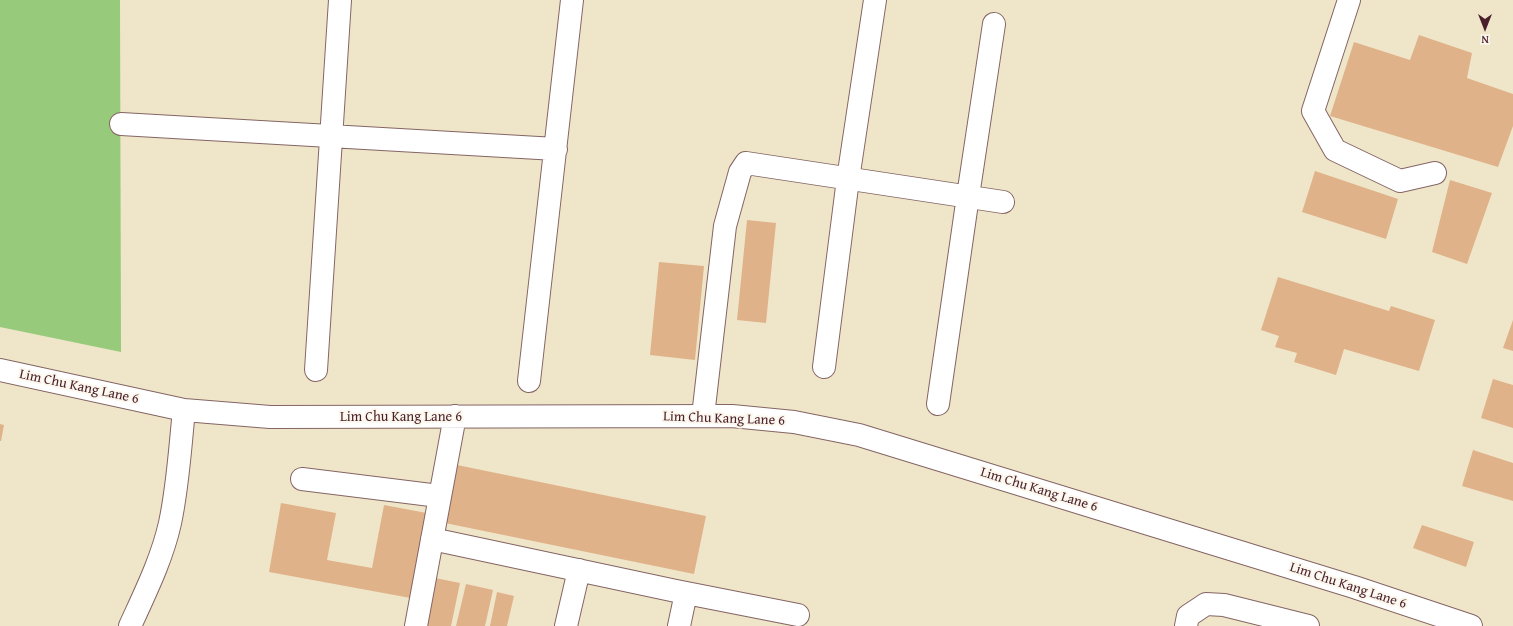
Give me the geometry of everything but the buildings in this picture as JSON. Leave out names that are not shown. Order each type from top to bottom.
[{"type":"street","points":[[316,370],[340,0]]},
{"type":"street","points":[[530,381],[572,0]]},
{"type":"street","points":[[824,367],[848,179],[875,0]]},
{"type":"street","points":[[1349,0],[1313,111],[1335,150],[1400,181],[1435,173]]},
{"type":"street","points":[[938,404],[994,24]]},
{"type":"street","points":[[121,124],[556,149]]},
{"type":"street","points":[[703,416],[725,226],[740,172],[746,163],[1003,202]]},
{"type":"street","name":"Lim Chu Kang Lane 6","points":[[0,370],[184,410],[270,417],[732,416],[794,422],[859,435],[1346,584],[1471,626]]},
{"type":"street","points":[[130,626],[156,566],[170,524],[177,480],[184,410]]},
{"type":"street","points":[[416,626],[455,416]]},
{"type":"street","points":[[302,479],[440,496]]},
{"type":"street","points":[[432,539],[686,593],[798,615]]},
{"type":"street","points":[[566,626],[579,570]]},
{"type":"street","points":[[679,626],[686,593]]},
{"type":"street","points":[[1186,626],[1188,616],[1206,604],[1224,605],[1308,626]]},
{"type":"green space","points":[[0,0],[120,0],[121,352],[0,327]]}]
